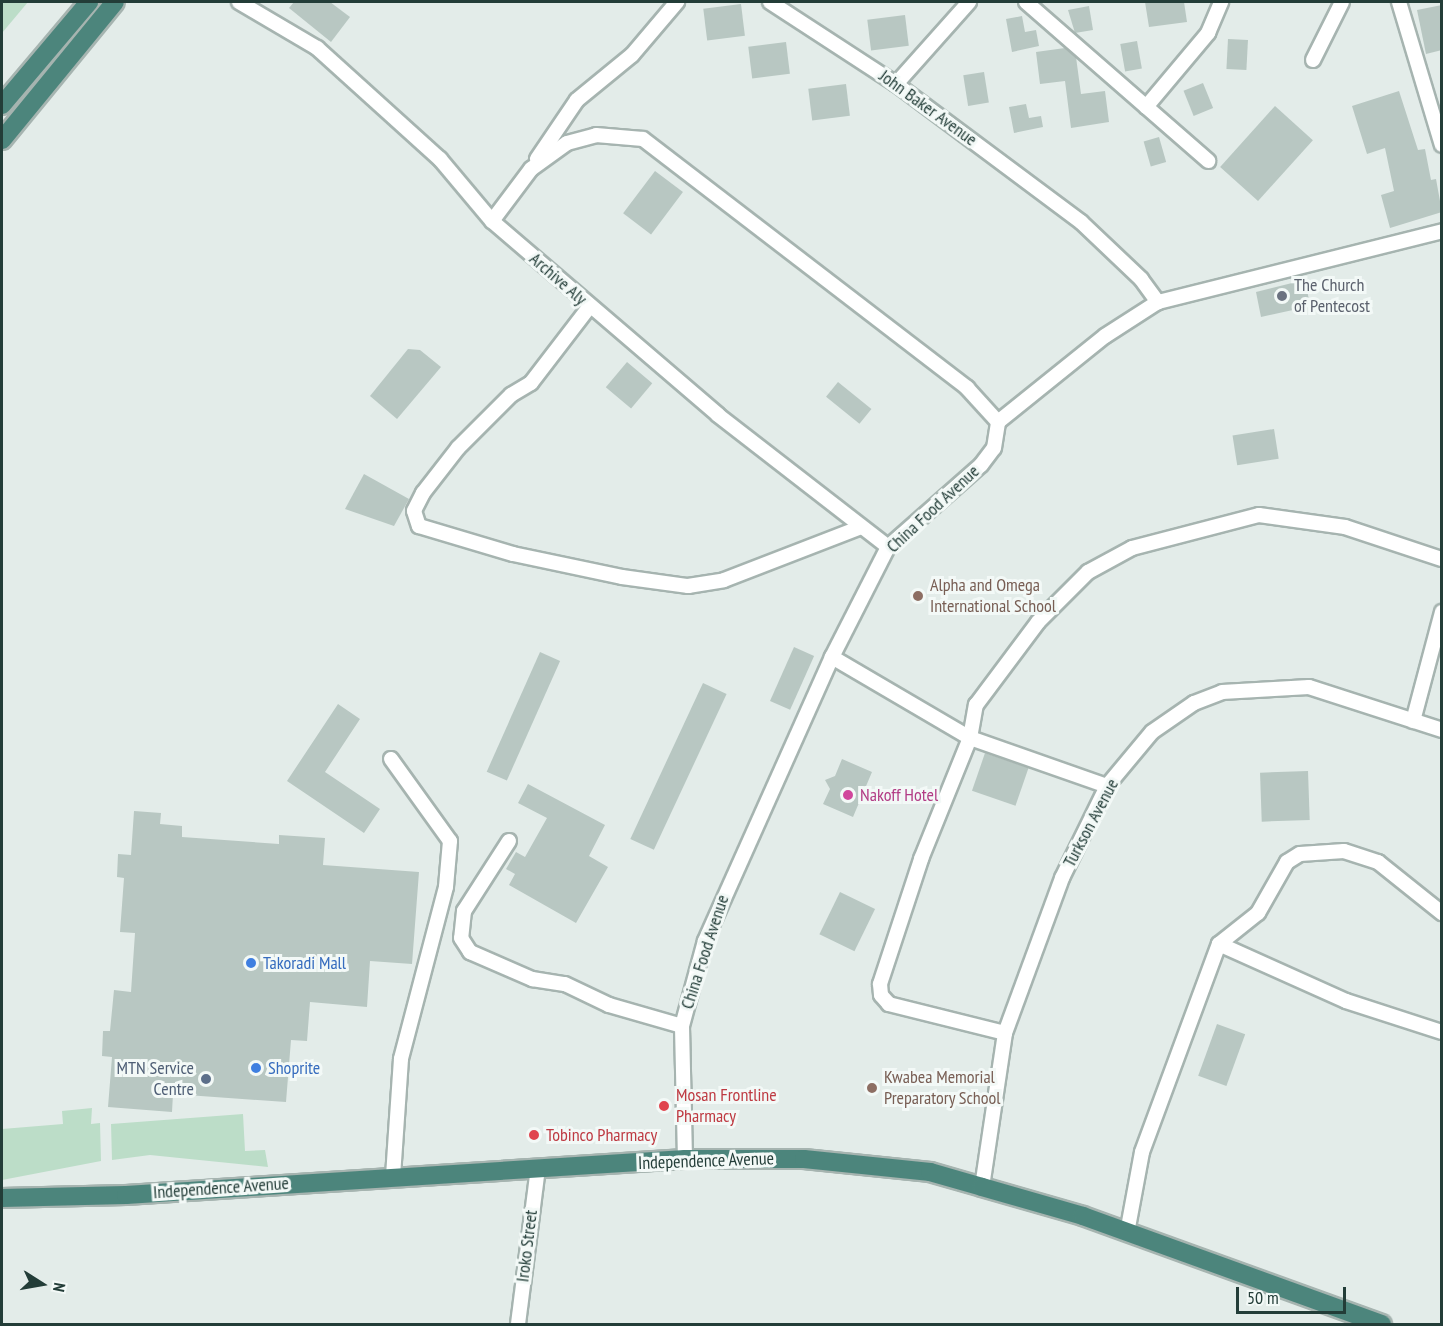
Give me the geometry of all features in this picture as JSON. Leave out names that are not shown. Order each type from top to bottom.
[{"type":"highway","points":[[2,105],[89,2]]},
{"type":"highway","points":[[2,140],[115,2]]},
{"type":"highway","name":"Independence Avenue","points":[[3,1199],[126,1195],[393,1176],[685,1159],[804,1159],[930,1172],[1127,1233],[1382,1324]]},
{"type":"street","name":"Archive Aly","points":[[239,2],[317,48],[440,159],[492,221],[590,306],[859,528],[888,547]]},
{"type":"street","points":[[492,221],[577,100],[632,55],[677,2]]},
{"type":"street","name":"John Baker Avenue","points":[[770,2],[896,84],[1081,222],[1141,279],[1158,302]]},
{"type":"street","points":[[896,84],[969,2]]},
{"type":"street","points":[[1026,2],[1208,161]]},
{"type":"street","points":[[1146,107],[1208,33],[1221,2]]},
{"type":"street","points":[[1313,60],[1342,2]]},
{"type":"street","points":[[1399,2],[1442,145]]},
{"type":"street","points":[[531,168],[567,143],[596,135],[628,135],[659,147],[967,388],[998,422],[1105,336],[1158,302],[1442,231]]},
{"type":"street","points":[[590,306],[531,383],[512,395],[458,448],[423,493],[414,511],[418,526],[513,554],[622,577],[688,586],[724,580],[859,528]]},
{"type":"street","name":"China Food Avenue","points":[[685,1159],[682,1026],[705,941],[733,870],[832,657],[888,547],[981,465],[994,448],[998,422]]},
{"type":"street","points":[[1005,1033],[889,1004],[881,995],[880,984],[921,859],[970,738],[976,705],[1038,622],[1088,573],[1132,548],[1259,514],[1345,527],[1442,559]]},
{"type":"street","points":[[1413,721],[1442,612]]},
{"type":"street","points":[[832,657],[970,738],[1107,786]]},
{"type":"street","name":"Turkson Avenue","points":[[982,1187],[1005,1033],[1062,878],[1107,786],[1152,732],[1194,703],[1222,692],[1309,687],[1334,691],[1442,730]]},
{"type":"street","points":[[391,759],[450,841],[446,887],[401,1059],[393,1176]]},
{"type":"street","points":[[509,841],[464,911],[461,938],[470,952],[532,979],[565,984],[609,1005],[682,1026]]},
{"type":"street","points":[[1127,1233],[1142,1152],[1219,944],[1258,913],[1287,862],[1318,851],[1344,851],[1378,862],[1442,914]]},
{"type":"street","points":[[1219,944],[1346,1001],[1442,1032]]},
{"type":"street","name":"Iroko Street","points":[[518,1324],[538,1167]]},
{"type":"green space","points":[[2,2],[28,2],[2,33]]},
{"type":"green space","points":[[92,1108],[91,1124],[100,1123],[101,1161],[2,1180],[2,1129],[63,1124],[62,1111]]},
{"type":"green space","points":[[243,1114],[245,1151],[265,1150],[268,1167],[150,1155],[112,1160],[111,1124]]},
{"type":"building","points":[[294,2],[330,2],[350,17],[331,42],[289,8]]},
{"type":"building","points":[[1145,2],[1184,2],[1187,22],[1149,27]]},
{"type":"building","points":[[741,4],[745,36],[707,40],[703,9]]},
{"type":"building","points":[[1442,5],[1442,50],[1426,54],[1417,10]]},
{"type":"building","points":[[1089,6],[1093,30],[1075,33],[1068,10]]},
{"type":"building","points":[[905,15],[909,46],[871,50],[867,20]]},
{"type":"building","points":[[1022,16],[1025,32],[1036,30],[1039,46],[1012,52],[1006,19]]},
{"type":"building","points":[[1228,39],[1248,40],[1246,70],[1226,69]]},
{"type":"building","points":[[1137,41],[1142,69],[1125,72],[1120,44]]},
{"type":"building","points":[[786,42],[790,74],[752,78],[748,47]]},
{"type":"building","points":[[1065,48],[1076,57],[1081,94],[1105,91],[1109,122],[1071,128],[1065,81],[1040,84],[1036,52]]},
{"type":"building","points":[[984,72],[989,103],[968,106],[963,75]]},
{"type":"building","points":[[1203,83],[1213,108],[1194,116],[1184,91]]},
{"type":"building","points":[[846,84],[850,116],[812,120],[808,89]]},
{"type":"building","points":[[1399,91],[1418,150],[1425,149],[1431,180],[1436,179],[1442,212],[1390,228],[1381,195],[1394,191],[1385,148],[1367,154],[1352,106]]},
{"type":"building","points":[[1026,104],[1029,118],[1041,116],[1043,127],[1014,133],[1009,107]]},
{"type":"building","points":[[1275,106],[1313,140],[1258,201],[1220,167]]},
{"type":"building","points":[[1159,137],[1166,162],[1151,166],[1144,141]]},
{"type":"building","points":[[655,171],[683,192],[651,234],[623,213]]},
{"type":"building","points":[[1296,282],[1297,287],[1306,285],[1309,300],[1300,302],[1302,308],[1261,317],[1256,292]]},
{"type":"building","points":[[408,349],[420,350],[441,367],[397,419],[370,396]]},
{"type":"building","points":[[627,362],[652,383],[631,408],[606,387]]},
{"type":"building","points":[[838,382],[871,409],[859,424],[826,397]]},
{"type":"building","points":[[1274,429],[1279,459],[1237,465],[1233,436]]},
{"type":"building","points":[[364,474],[409,499],[394,526],[345,509]]},
{"type":"building","points":[[794,647],[814,656],[790,710],[770,701]]},
{"type":"building","points":[[540,652],[560,661],[507,781],[487,772]]},
{"type":"building","points":[[703,683],[727,694],[654,850],[630,839]]},
{"type":"building","points":[[338,704],[360,719],[325,772],[380,809],[364,833],[287,781]]},
{"type":"building","points":[[985,753],[1028,768],[1015,806],[972,791]]},
{"type":"building","points":[[842,759],[872,772],[853,817],[823,804],[830,789],[825,780],[835,776]]},
{"type":"building","points":[[1308,771],[1310,820],[1262,822],[1260,773]]},
{"type":"building","points":[[528,784],[605,825],[589,856],[608,867],[576,923],[509,885],[515,874],[506,869],[516,852],[525,857],[547,818],[518,803]]},
{"type":"building","name":"Takoradi Mall","points":[[134,811],[161,813],[160,824],[182,826],[182,837],[279,844],[279,835],[325,838],[323,865],[419,872],[412,964],[370,961],[367,1007],[310,1002],[307,1041],[291,1040],[286,1102],[173,1094],[172,1112],[108,1107],[112,1057],[102,1056],[103,1031],[110,1031],[114,990],[131,992],[135,933],[120,932],[124,878],[117,877],[118,854],[131,855]]},
{"type":"building","points":[[840,892],[875,909],[854,951],[819,934]]},
{"type":"building","points":[[1217,1024],[1245,1034],[1226,1086],[1198,1076]]},
{"type":"place","name":"The Church of Pentecost","points":[[1282,296]]},
{"type":"place","name":"Alpha and Omega International School","points":[[918,596]]},
{"type":"place","name":"Nakoff Hotel","points":[[848,795]]},
{"type":"place","name":"Takoradi Mall","points":[[251,963]]},
{"type":"place","name":"Shoprite","points":[[256,1068]]},
{"type":"place","name":"MTN Service Centre","points":[[206,1079]]},
{"type":"place","name":"Kwabea Memorial Preparatory School","points":[[872,1088]]},
{"type":"place","name":"Mosan Frontline Pharmacy","points":[[664,1106]]},
{"type":"place","name":"Tobinco Pharmacy","points":[[534,1135]]}]
